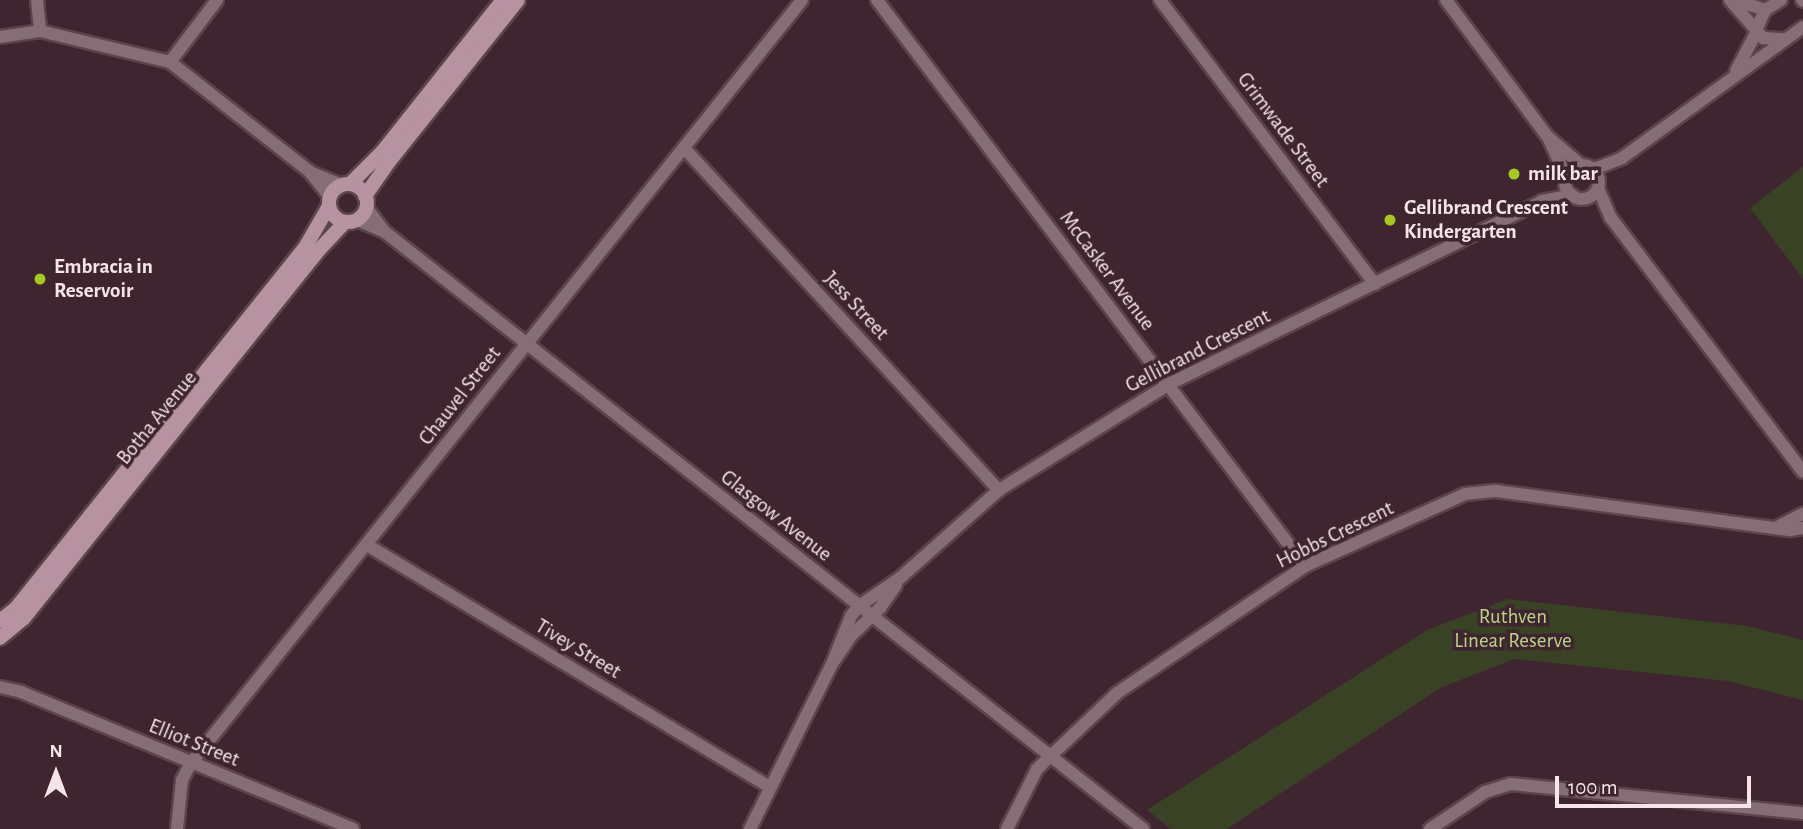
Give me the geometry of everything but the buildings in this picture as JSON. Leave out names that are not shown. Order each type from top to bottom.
[{"type":"street","points":[[37,0],[40,31]]},
{"type":"street","points":[[170,62],[218,0]]},
{"type":"street","points":[[309,171],[329,202],[335,217],[351,221],[488,28],[503,0]]},
{"type":"street","points":[[329,202],[382,152],[488,28],[518,0]]},
{"type":"street","name":"Chauvel Street","points":[[177,829],[182,780],[191,763],[802,0]]},
{"type":"street","name":"McCasker Avenue","points":[[877,0],[1305,566]]},
{"type":"street","name":"Grimwade Street","points":[[1160,0],[1375,284]]},
{"type":"street","points":[[1446,0],[1547,135],[1566,178],[1579,197],[1611,218]]},
{"type":"street","points":[[1730,0],[1756,31],[1772,41],[1786,39]]},
{"type":"street","points":[[1736,0],[1765,10]]},
{"type":"street","points":[[1731,76],[1745,58],[1765,10],[1781,0]]},
{"type":"street","points":[[1579,197],[1598,186],[1622,158],[1731,76],[1803,27]]},
{"type":"street","points":[[0,37],[40,31],[170,62],[309,171],[359,188],[366,201]]},
{"type":"street","points":[[1547,135],[1588,167],[1611,218],[1803,472]]},
{"type":"street","name":"Jess Street","points":[[685,149],[999,490]]},
{"type":"street","points":[[1588,167],[1622,158]]},
{"type":"street","name":"Gellibrand Crescent","points":[[750,829],[832,664],[851,617],[859,606],[900,579],[999,490],[1169,384],[1542,201],[1566,178],[1571,169],[1588,167]]},
{"type":"street","name":"Gellibrand Crescent","points":[[1542,201],[1579,197]]},
{"type":"street","name":"Glasgow Avenue","points":[[366,201],[385,232],[1048,757],[1143,829]]},
{"type":"street","name":"Botha Avenue","points":[[0,638],[23,618],[77,542],[244,333],[306,246],[329,202]]},
{"type":"street","name":"Glasgow Avenue","points":[[351,221],[385,232]]},
{"type":"street","name":"Botha Avenue","points":[[244,333],[316,253],[351,221]]},
{"type":"street","name":"Hobbs Crescent","points":[[1007,829],[1031,779],[1048,757],[1117,693],[1305,566],[1465,495],[1496,491],[1790,530],[1803,528]]},
{"type":"street","points":[[1772,527],[1785,525],[1803,514]]},
{"type":"street","name":"Botha Avenue","points":[[0,621],[17,607],[77,542]]},
{"type":"street","name":"Tivey Street","points":[[367,545],[770,787]]},
{"type":"street","name":"Gellibrand Crescent","points":[[832,664],[851,636],[872,617],[900,579]]},
{"type":"street","name":"Elliot Street","points":[[0,677],[21,692]]},
{"type":"street","name":"Elliot Street","points":[[0,687],[21,692],[353,829]]},
{"type":"street","points":[[1430,829],[1485,792],[1511,784],[1803,813]]},
{"type":"green space","points":[[1803,167],[1803,279],[1750,208]]},
{"type":"green space","name":"Ruthven Linear Reserve","points":[[1508,599],[1747,626],[1803,640],[1803,700],[1728,681],[1514,659],[1440,688],[1227,829],[1171,829],[1147,810],[1427,630]]},
{"type":"place","name":"milk bar","points":[[1514,174]]},
{"type":"place","name":"Gellibrand Crescent Kindergarten","points":[[1390,220]]},
{"type":"place","name":"Embracia in Reservoir","points":[[40,279]]}]
